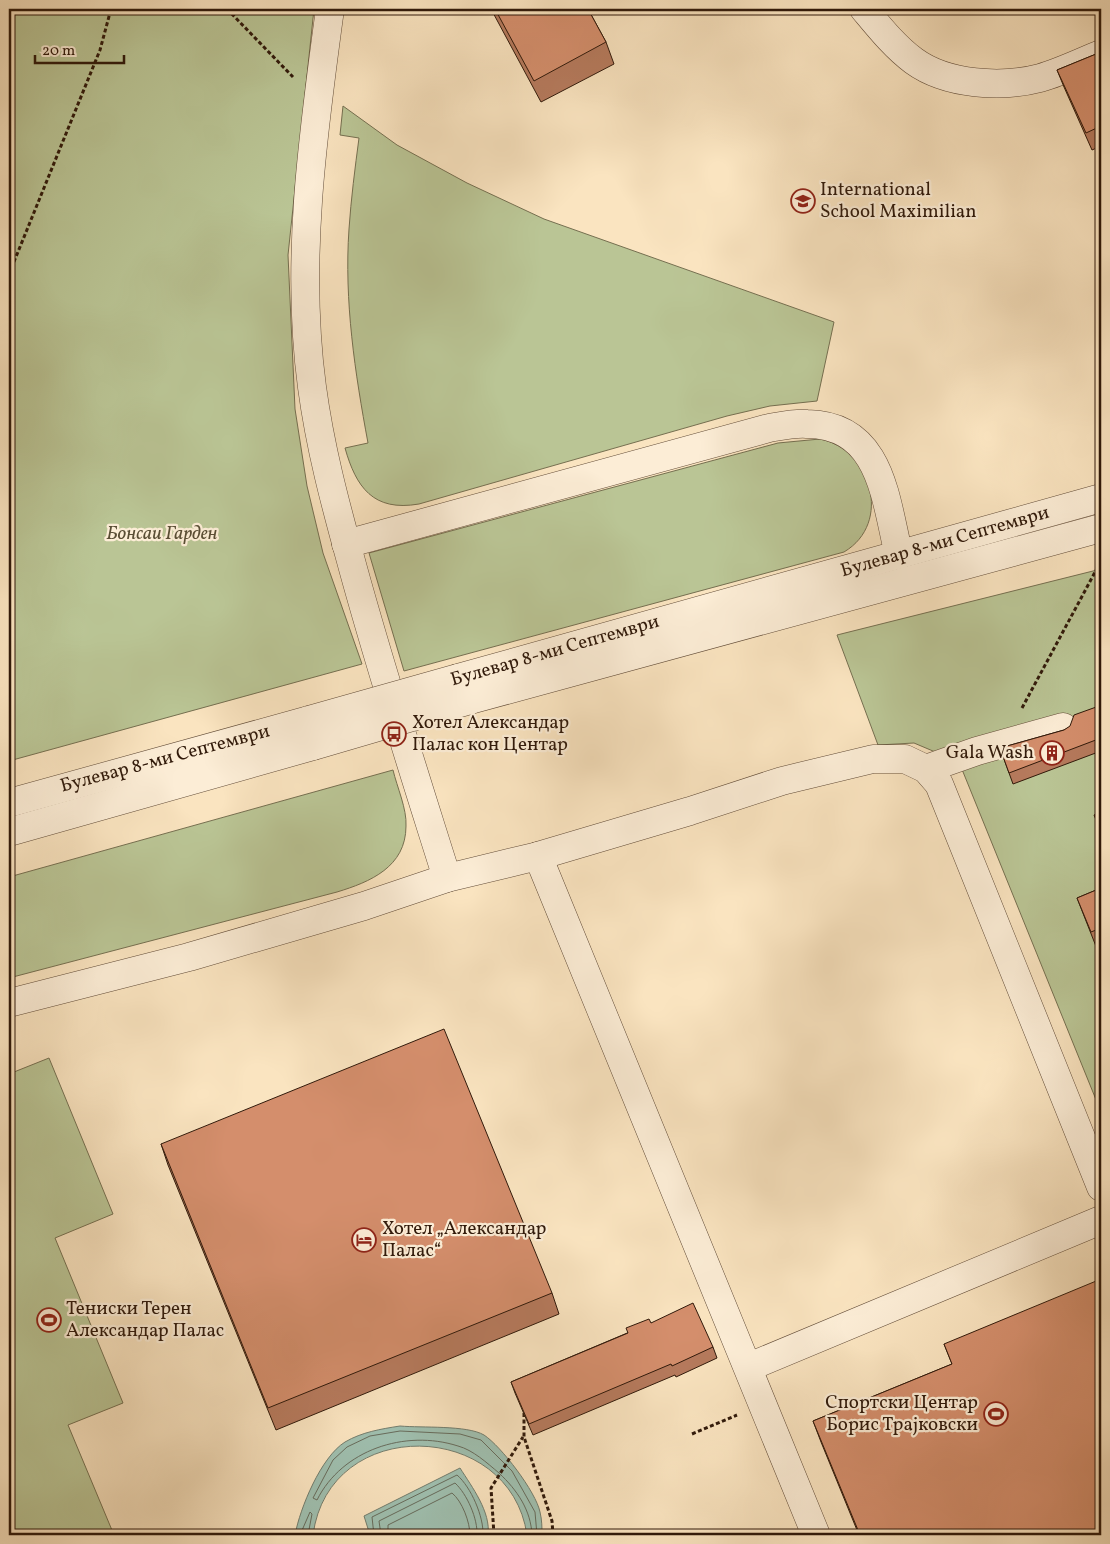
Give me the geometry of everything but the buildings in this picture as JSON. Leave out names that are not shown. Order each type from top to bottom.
[{"type":"street","points":[[330,9],[317,103],[305,263],[306,322],[311,386],[323,461],[372,638],[447,878]]},
{"type":"street","points":[[864,9],[914,61],[926,68],[958,79],[992,83],[1022,81],[1057,72],[1101,54]]},
{"type":"street","points":[[346,544],[769,428],[806,424],[834,428],[855,439],[864,449],[881,478],[899,555]]},
{"type":"street","name":"Булевар 8-ми Септември","points":[[9,832],[311,733],[464,689],[899,555],[1101,498]]},
{"type":"street","name":"Булевар 8-ми Септември","points":[[464,689],[1101,528]]},
{"type":"street","points":[[926,768],[1063,727]]},
{"type":"street","name":"Булевар 8-ми Септември","points":[[9,803],[311,733]]},
{"type":"street","points":[[9,1003],[116,977],[198,954],[364,906],[447,878],[538,856],[690,811],[782,781],[873,759],[905,759],[926,768],[939,784],[1101,1187]]},
{"type":"street","points":[[538,856],[749,1367],[816,1535]]},
{"type":"street","points":[[749,1367],[1101,1220]]},
{"type":"path","points":[[9,274],[100,50],[111,9]]},
{"type":"path","points":[[227,9],[317,103]]},
{"type":"path","points":[[1002,744],[1101,561]]},
{"type":"path","points":[[692,1434],[764,1404]]},
{"type":"path","points":[[524,1413],[524,1437],[552,1522],[553,1535]]},
{"type":"path","points":[[494,1535],[491,1488],[524,1437]]},
{"type":"green space","name":"Бонсаи Гарден","points":[[9,9],[314,9],[288,255],[295,409],[307,486],[323,553],[362,664],[9,761]]},
{"type":"green space","points":[[343,106],[397,145],[467,183],[544,219],[834,322],[817,401],[770,406],[727,416],[419,504],[390,504],[378,500],[361,485],[349,462],[345,448],[368,443],[355,364],[348,283],[350,218],[359,138],[340,135]]},
{"type":"green space","points":[[820,439],[838,446],[852,457],[863,472],[869,488],[871,506],[868,524],[859,539],[844,552],[404,671],[369,553],[778,443]]},
{"type":"green space","points":[[1101,569],[1101,1112],[959,762],[914,743],[878,745],[837,635]]},
{"type":"green space","points":[[393,770],[405,812],[404,840],[400,852],[393,862],[373,878],[337,892],[9,978],[9,877]]},
{"type":"green space","name":"Тениски Терен Александар Палас","points":[[49,1058],[113,1214],[55,1238],[123,1403],[68,1425],[114,1535],[9,1535],[9,1074]]},
{"type":"water","points":[[400,1426],[456,1428],[484,1435],[508,1459],[532,1493],[540,1512],[542,1535],[527,1535],[514,1497],[489,1469],[456,1452],[420,1446],[383,1451],[351,1468],[326,1496],[313,1535],[295,1535],[313,1484],[336,1449],[345,1442],[365,1433]]},
{"type":"water","points":[[460,1468],[484,1509],[487,1518],[488,1535],[370,1535],[364,1516]]},
{"type":"place","name":"International School Maximilian","points":[[803,201]]},
{"type":"place","name":"Хотел Александар Палас кон Центар","points":[[394,734]]},
{"type":"place","name":"Gala Wash","points":[[1052,753]]},
{"type":"place","name":"Хотел „Александар Палас“","points":[[364,1240]]},
{"type":"place","name":"Тениски Терен Александар Палас","points":[[49,1320]]},
{"type":"place","name":"Спортски Центар Борис Трајковски","points":[[996,1414]]}]
